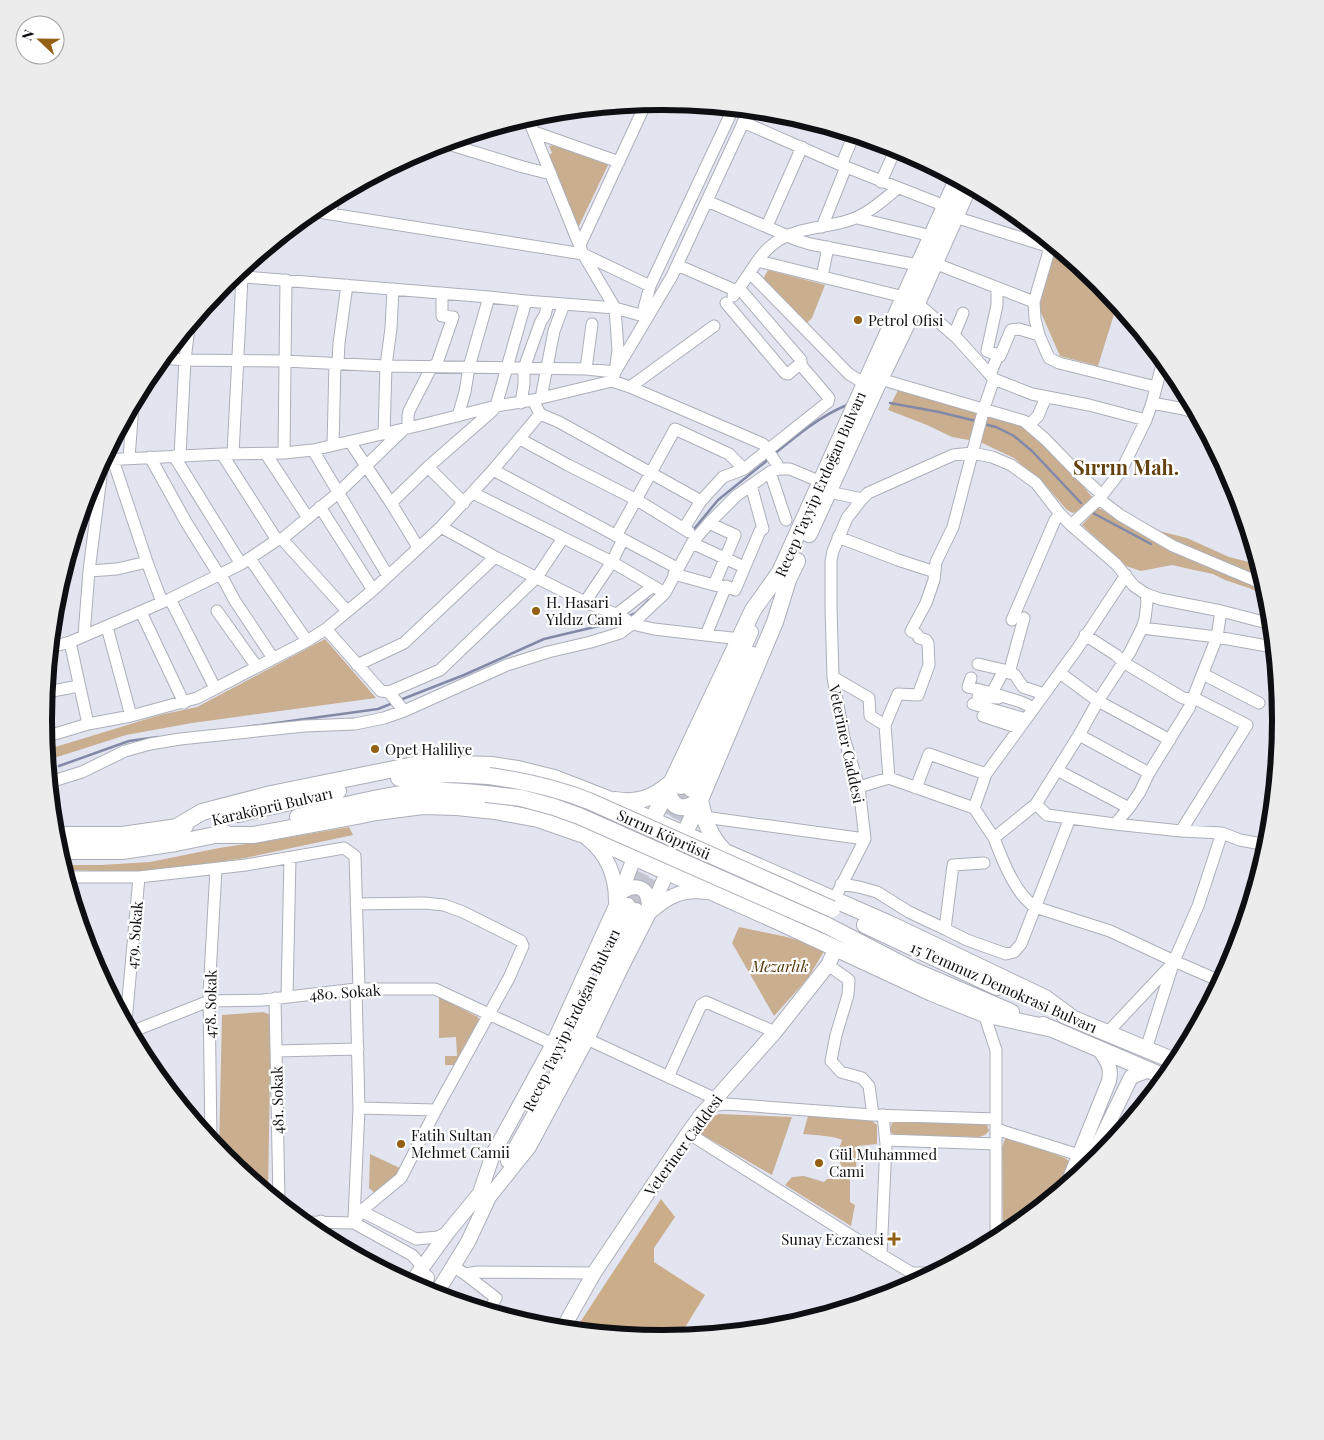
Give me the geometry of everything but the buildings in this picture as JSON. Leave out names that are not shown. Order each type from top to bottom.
[{"type":"highway","name":"Recep Tayyip Erdoğan Bulvarı","points":[[926,264],[932,236],[965,191]]},
{"type":"highway","name":"Recep Tayyip Erdoğan Bulvarı","points":[[784,576],[950,212]]},
{"type":"highway","points":[[667,873],[684,834],[683,790],[740,639],[753,610],[784,576]]},
{"type":"highway","points":[[634,858],[652,820],[683,790],[775,622],[784,576]]},
{"type":"highway","points":[[175,828],[202,812],[271,794],[426,764],[468,764],[518,769],[554,778],[608,799],[724,851],[833,904]]},
{"type":"highway","name":"Karaköprü Bulvarı","points":[[63,835],[122,835],[175,828],[385,780],[412,776],[451,774],[489,776]]},
{"type":"highway","name":"Sırrın Köprüsü","points":[[489,776],[524,781],[590,800],[833,904]]},
{"type":"highway","points":[[608,799],[628,802],[683,790]]},
{"type":"highway","points":[[683,790],[704,817],[708,830],[724,851]]},
{"type":"highway","name":"Karaköprü Bulvarı","points":[[67,851],[122,851],[176,843],[387,797],[426,791],[459,791],[486,794]]},
{"type":"highway","name":"Sırrın Köprüsü","points":[[486,794],[521,798],[579,816],[826,925]]},
{"type":"highway","points":[[214,835],[254,836],[376,812],[432,806],[457,807],[538,819],[584,835],[932,993],[984,1014],[1053,1029]]},
{"type":"highway","name":"15 Temmuz Demokrasi Bulvarı","points":[[833,904],[981,980],[1169,1059]]},
{"type":"highway","name":"15 Temmuz Demokrasi Bulvarı","points":[[826,925],[915,971],[1158,1074]]},
{"type":"main road","name":"Recep Tayyip Erdoğan Bulvarı","points":[[683,790],[759,614],[784,576]]},
{"type":"main road","points":[[584,835],[604,854],[615,880],[630,906]]},
{"type":"main road","points":[[426,1282],[448,1232],[529,1147],[587,1039],[622,966],[634,858]]},
{"type":"main road","points":[[428,1282],[453,1266],[468,1242],[484,1195],[493,1154],[630,906],[667,873]]},
{"type":"main road","points":[[630,906],[664,900],[693,890],[716,894]]},
{"type":"main road","name":"Recep Tayyip Erdoğan Bulvarı","points":[[426,1282],[457,1231],[484,1195],[570,1051],[612,960],[630,906]]},
{"type":"main road","name":"Veteriner Caddesi","points":[[567,1322],[594,1273],[688,1133],[828,965],[836,948]]},
{"type":"main road","points":[[1073,1169],[1112,1070],[1099,1048]]},
{"type":"main road","points":[[1097,1147],[1131,1077],[1149,1070]]},
{"type":"street","points":[[581,250],[642,111]]},
{"type":"street","points":[[644,316],[650,286],[731,115]]},
{"type":"street","points":[[111,460],[266,454],[314,450],[496,406],[521,403],[613,377],[644,316],[678,265],[746,117]]},
{"type":"street","points":[[744,122],[950,212],[1039,241]]},
{"type":"street","points":[[531,125],[581,250],[615,308],[618,350],[613,377]]},
{"type":"street","points":[[534,132],[619,162]]},
{"type":"street","points":[[822,227],[852,141]]},
{"type":"street","points":[[457,147],[551,174]]},
{"type":"street","points":[[767,226],[802,148]]},
{"type":"street","points":[[882,182],[893,156]]},
{"type":"street","points":[[734,294],[766,249],[786,235],[857,218],[898,188]]},
{"type":"street","points":[[707,202],[810,244],[926,264],[1034,302]]},
{"type":"street","points":[[330,214],[332,207]]},
{"type":"street","points":[[323,213],[581,250],[650,286]]},
{"type":"street","points":[[857,218],[932,236]]},
{"type":"street","points":[[822,278],[828,247]]},
{"type":"street","points":[[1050,250],[1034,302],[1035,319],[1039,335],[1050,358],[1059,364],[1156,387]]},
{"type":"street","points":[[758,260],[910,300],[954,335],[992,377],[1032,394],[1095,406],[1146,420]]},
{"type":"street","points":[[678,265],[734,294],[802,360],[788,374],[785,373],[734,294]]},
{"type":"street","points":[[750,272],[849,374],[984,408],[1024,421],[1045,439],[1100,497],[1120,515],[1173,546],[1255,581]]},
{"type":"street","points":[[243,277],[615,308],[644,316]]},
{"type":"street","points":[[284,453],[286,280]]},
{"type":"street","points":[[237,283],[236,360],[228,454],[280,540],[347,611]]},
{"type":"street","points":[[332,445],[337,363],[347,285]]},
{"type":"street","points":[[997,288],[997,305],[987,351],[998,355]]},
{"type":"street","points":[[384,434],[386,366],[393,289]]},
{"type":"street","points":[[57,645],[107,627],[166,601],[245,562],[280,540],[338,493],[406,429],[409,411],[434,366],[453,318],[442,316],[442,293]]},
{"type":"street","points":[[458,416],[465,392],[469,367],[489,297]]},
{"type":"street","points":[[391,503],[496,406],[526,301]]},
{"type":"street","points":[[521,403],[524,368],[541,321],[546,315],[548,303]]},
{"type":"street","points":[[53,735],[88,724],[131,716],[197,698],[308,641],[326,629],[373,590],[464,503],[540,414],[537,399],[547,369],[554,331],[564,304]]},
{"type":"street","points":[[954,335],[963,313]]},
{"type":"street","points":[[586,369],[592,324]]},
{"type":"street","points":[[630,387],[714,326]]},
{"type":"street","points":[[889,778],[885,725],[898,694],[918,695],[926,675],[929,665],[928,643],[911,631],[926,603],[934,580],[936,562],[953,527],[998,355],[1000,356],[1011,330],[1018,329],[1039,335]]},
{"type":"street","points":[[187,338],[177,456],[245,562],[308,641]]},
{"type":"street","points":[[171,359],[285,361],[386,366],[586,369],[613,377],[630,387],[763,444],[773,463],[786,520]]},
{"type":"street","points":[[624,619],[665,593],[694,540],[736,496],[751,485],[773,463],[828,402],[829,398],[800,364]]},
{"type":"street","points":[[1071,525],[1100,497],[1121,471],[1146,420],[1162,371]]},
{"type":"street","points":[[1029,425],[1038,416],[1046,397]]},
{"type":"street","points":[[1152,403],[1187,410]]},
{"type":"street","points":[[540,414],[559,422],[701,501]]},
{"type":"street","points":[[130,458],[132,418]]},
{"type":"street","points":[[585,602],[612,562],[620,538],[637,500],[675,429],[729,454],[744,469]]},
{"type":"street","points":[[520,439],[637,500],[684,528],[694,540],[725,559],[744,567]]},
{"type":"street","points":[[350,442],[418,547]]},
{"type":"street","points":[[314,450],[388,576]]},
{"type":"street","points":[[266,454],[308,518]]},
{"type":"street","points":[[684,528],[701,501],[723,477],[744,469],[773,463],[790,468],[825,487],[862,499],[868,493],[953,455],[972,454],[992,457],[1011,464],[1036,484],[1060,514],[1116,564],[1134,586],[1146,594],[1160,599],[1221,611],[1263,622]]},
{"type":"street","points":[[150,457],[186,522],[273,658]]},
{"type":"street","points":[[109,464],[147,562],[166,601],[215,688]]},
{"type":"street","points":[[428,467],[464,503]]},
{"type":"street","points":[[493,470],[620,538],[676,571],[735,590],[760,531],[763,529],[751,485]]},
{"type":"street","points":[[84,635],[89,571],[105,474]]},
{"type":"street","points":[[473,493],[612,562],[665,593]]},
{"type":"street","name":"Veteriner Caddesi","points":[[862,499],[847,518],[838,536],[831,561],[833,677],[844,738],[859,787],[865,839]]},
{"type":"street","points":[[320,508],[373,590]]},
{"type":"street","points":[[1012,620],[1055,520],[1060,514]]},
{"type":"street","points":[[706,634],[720,586],[725,559],[735,535],[709,523]]},
{"type":"street","points":[[441,526],[495,557],[585,602],[624,619],[654,629],[740,639]]},
{"type":"street","points":[[838,536],[898,560],[935,572]]},
{"type":"street","points":[[326,629],[381,691],[389,692],[440,670],[537,577],[563,538]]},
{"type":"street","points":[[357,665],[404,643],[495,557]]},
{"type":"street","points":[[89,571],[117,569],[147,562]]},
{"type":"street","points":[[974,808],[986,774],[1060,673],[1126,575]]},
{"type":"street","points":[[56,780],[82,772],[125,751],[150,744],[306,726],[355,724],[384,718],[507,665],[620,633],[624,619],[653,586]]},
{"type":"street","points":[[994,838],[1036,804],[1079,735],[1142,628],[1147,611],[1146,594]]},
{"type":"street","points":[[217,611],[257,667]]},
{"type":"street","points":[[1115,824],[1140,792],[1149,773],[1189,708],[1216,638],[1221,611]]},
{"type":"street","points":[[141,612],[184,703]]},
{"type":"street","points":[[992,693],[1006,672],[1024,618]]},
{"type":"street","points":[[107,627],[131,716]]},
{"type":"street","points":[[1142,628],[1267,646]]},
{"type":"street","points":[[1085,635],[1116,655],[1123,662],[1183,698],[1204,702],[1247,725],[1182,831]]},
{"type":"street","points":[[70,642],[88,724]]},
{"type":"street","points":[[978,664],[1015,675],[1023,687],[1044,694]]},
{"type":"street","points":[[1060,673],[1098,701],[1170,740]]},
{"type":"street","points":[[1203,674],[1259,703]]},
{"type":"street","points":[[833,677],[869,698],[870,716],[885,725]]},
{"type":"street","points":[[971,678],[968,687],[1021,702],[1034,708]]},
{"type":"street","points":[[53,691],[80,686]]},
{"type":"street","points":[[389,692],[404,711]]},
{"type":"street","points":[[1021,702],[1000,699],[975,701],[1023,723]]},
{"type":"street","points":[[983,716],[1023,723]]},
{"type":"street","points":[[1079,735],[1149,773]]},
{"type":"street","points":[[916,788],[929,754],[986,774]]},
{"type":"street","points":[[1057,770],[1129,808]]},
{"type":"street","points":[[859,787],[889,778],[974,808],[994,838],[1007,872],[1027,902],[1035,907],[1110,931],[1214,978]]},
{"type":"street","points":[[1036,804],[1047,815],[1182,831],[1222,833],[1240,840],[1259,844]]},
{"type":"street","points":[[704,817],[865,839],[833,904]]},
{"type":"street","points":[[842,884],[878,892],[909,912],[967,940],[1006,954],[1014,952],[1021,944],[1070,818]]},
{"type":"street","points":[[1146,1049],[1174,961],[1198,906],[1222,833]]},
{"type":"street","points":[[73,877],[139,877],[246,865],[344,848],[355,856],[359,1108],[354,1224]]},
{"type":"street","name":"481. Sokak","points":[[278,1193],[276,1051],[290,858]]},
{"type":"street","points":[[945,929],[953,865],[984,863]]},
{"type":"street","name":"478. Sokak","points":[[211,1129],[209,1001],[216,868]]},
{"type":"street","name":"479. Sokak","points":[[127,1012],[139,877]]},
{"type":"street","points":[[354,1224],[361,1210],[401,1178],[436,1110],[509,978],[523,946],[521,941],[463,912],[444,905],[424,903],[356,904]]},
{"type":"street","points":[[1108,1032],[1174,961]]},
{"type":"street","points":[[828,965],[849,980],[848,995],[836,1035],[831,1061],[841,1072],[862,1078],[869,1086],[886,1140],[881,1254]]},
{"type":"street","name":"480. Sokak","points":[[137,1030],[209,1001],[262,1000],[357,989],[435,989],[553,1044]]},
{"type":"street","points":[[668,1077],[701,1005],[706,1002],[774,1032]]},
{"type":"street","points":[[984,1014],[996,1050],[996,1230]]},
{"type":"street","points":[[587,1039],[668,1077],[713,1102],[996,1124],[1079,1155]]},
{"type":"street","points":[[276,1051],[358,1049]]},
{"type":"street","points":[[359,1108],[436,1110]]},
{"type":"street","points":[[1108,1123],[1113,1130]]},
{"type":"street","points":[[688,1133],[912,1273],[918,1273]]},
{"type":"street","points":[[886,1140],[996,1144]]},
{"type":"street","points":[[361,1210],[416,1239],[438,1237],[448,1232]]},
{"type":"street","points":[[316,1222],[354,1224],[412,1256],[423,1281]]},
{"type":"street","points":[[453,1266],[496,1298],[492,1305]]},
{"type":"street","points":[[465,1274],[478,1272],[594,1273]]},
{"type":"green space","points":[[556,145],[608,165],[578,228],[547,156],[552,153],[549,146]]},
{"type":"green space","points":[[1053,253],[1093,289],[1115,312],[1098,366],[1060,356],[1038,306]]},
{"type":"green space","points":[[768,270],[825,285],[812,318],[805,325],[762,281]]},
{"type":"green space","points":[[898,390],[1021,425],[1070,470],[1092,497],[1079,511],[1073,513],[1067,510],[1047,487],[1014,458],[980,442],[952,437],[888,410]]},
{"type":"green space","points":[[1098,508],[1147,528],[1187,538],[1229,557],[1251,563],[1258,592],[1213,574],[1172,565],[1141,571],[1126,566],[1082,525]]},
{"type":"green space","points":[[325,639],[376,698],[192,723],[126,735],[54,758],[53,748],[160,715],[197,707]]},
{"type":"green space","points":[[349,827],[353,835],[245,858],[179,868],[137,872],[71,870],[70,865],[150,862],[219,848]]},
{"type":"green space","name":"Mezarlık","points":[[739,927],[787,937],[826,948],[808,978],[774,1016],[732,943]]},
{"type":"green space","points":[[439,997],[478,1017],[479,1021],[459,1065],[445,1065],[445,1056],[457,1056],[456,1037],[439,1038]]},
{"type":"green space","points":[[263,1012],[271,1015],[268,1185],[219,1138],[222,1015]]},
{"type":"green space","points":[[719,1114],[792,1117],[772,1175],[701,1134],[710,1118]]},
{"type":"green space","points":[[808,1116],[871,1120],[877,1125],[877,1144],[857,1146],[856,1172],[850,1173],[850,1202],[855,1205],[851,1226],[785,1185],[792,1177],[804,1176],[824,1182],[833,1176],[838,1177],[842,1167],[835,1152],[842,1140],[803,1134]]},
{"type":"green space","points":[[896,1121],[983,1124],[987,1125],[989,1131],[979,1137],[894,1135],[890,1131],[892,1123]]},
{"type":"green space","points":[[1012,1138],[1065,1158],[1070,1162],[1069,1173],[1033,1204],[1003,1226],[1002,1147],[1005,1139]]},
{"type":"green space","points":[[370,1154],[402,1169],[377,1195],[369,1188]]},
{"type":"shaded area","points":[[661,1199],[675,1217],[654,1248],[654,1262],[705,1295],[684,1329],[622,1328],[579,1324]]},
{"type":"waterway","points":[[890,403],[976,421]]},
{"type":"waterway","points":[[773,455],[818,421],[847,405]]},
{"type":"waterway","points":[[984,424],[996,427],[1014,436],[1032,451],[1081,503]]},
{"type":"waterway","points":[[694,529],[718,500],[769,459]]},
{"type":"waterway","points":[[1093,513],[1151,544]]},
{"type":"waterway","points":[[627,617],[636,613],[649,600]]},
{"type":"waterway","points":[[400,700],[464,675],[544,639],[620,621]]},
{"type":"waterway","points":[[246,727],[378,709],[393,703]]},
{"type":"waterway","points":[[59,766],[129,741],[158,737]]},
{"type":"tunnel","points":[[660,834],[681,787]]},
{"type":"tunnel","points":[[669,839],[691,790]]},
{"type":"tunnel","points":[[628,905],[651,854]]},
{"type":"tunnel","points":[[636,910],[660,858]]},
{"type":"place","name":"Petrol Ofisi","points":[[858,320]]},
{"type":"place","name":"H. Hasari Yıldız Cami","points":[[536,611]]},
{"type":"place","name":"Opet Haliliye","points":[[375,749]]},
{"type":"place","name":"Fatih Sultan Mehmet Camii","points":[[401,1144]]},
{"type":"place","name":"Gül Muhammed Cami","points":[[819,1163]]},
{"type":"place","name":"Sunay Eczanesi","points":[[894,1239]]},
{"type":"district","name":"Sırrın Mah.","points":[[1126,466]]}]
